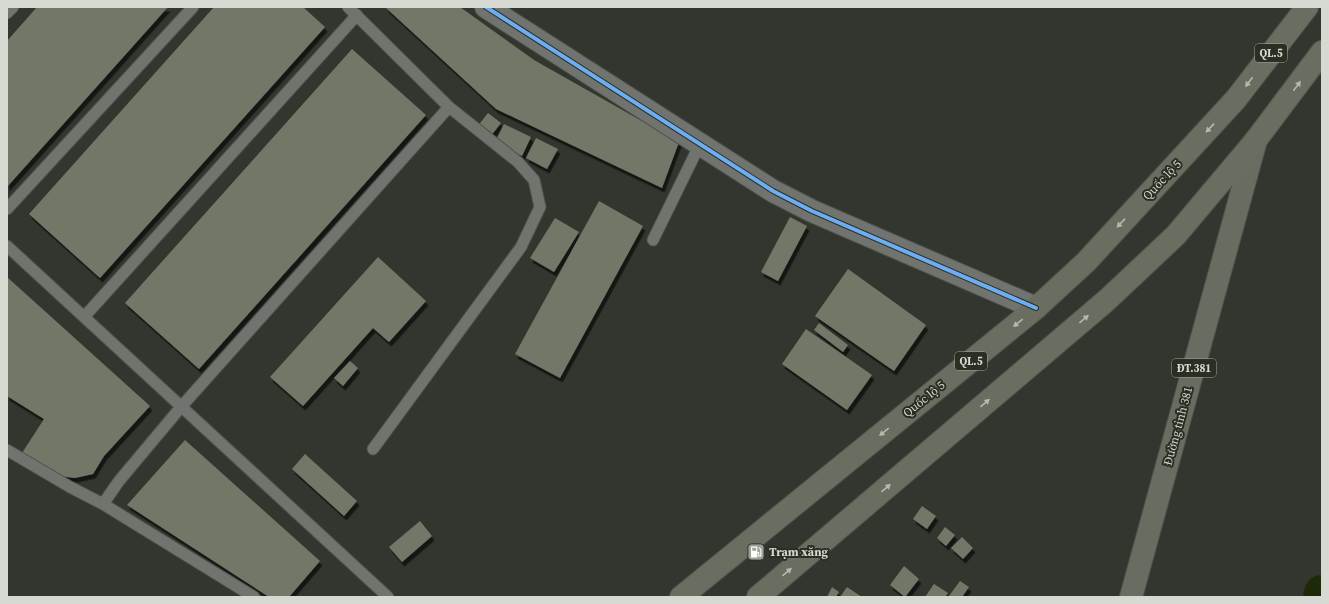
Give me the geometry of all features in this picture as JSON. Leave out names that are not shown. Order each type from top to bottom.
[{"type":"highway","name":"Quốc lộ 5","points":[[681,597],[1036,308],[1086,262],[1236,99],[1307,7]]},
{"type":"highway","points":[[758,597],[1107,300],[1176,236],[1256,140],[1322,52]]},
{"type":"main road","name":"Đường tỉnh 381","points":[[1131,597],[1256,140]]},
{"type":"street","points":[[486,7],[774,191],[812,211],[1036,308]]},
{"type":"lane","points":[[7,13],[13,7]]},
{"type":"lane","points":[[7,209],[193,7]]},
{"type":"lane","points":[[348,7],[449,107],[518,162],[534,180],[540,207],[521,247],[373,448]]},
{"type":"lane","points":[[84,317],[357,15]]},
{"type":"lane","points":[[104,504],[119,481],[181,407],[449,107]]},
{"type":"lane","points":[[653,240],[700,144]]},
{"type":"lane","points":[[7,246],[388,597]]},
{"type":"lane","points":[[7,450],[70,487],[104,504],[254,597]]},
{"type":"building","points":[[37,7],[168,7],[7,187],[7,41]]},
{"type":"building","points":[[214,7],[303,7],[325,27],[100,278],[29,214]]},
{"type":"building","points":[[385,7],[460,7],[534,60],[679,142],[662,188],[496,109]]},
{"type":"building","points":[[352,49],[426,115],[199,369],[125,303]]},
{"type":"building","points":[[488,113],[501,123],[490,137],[477,127]]},
{"type":"building","points":[[504,124],[531,137],[522,156],[495,142]]},
{"type":"building","points":[[536,138],[558,149],[547,169],[526,158]]},
{"type":"building","points":[[599,201],[643,226],[560,378],[515,354]]},
{"type":"building","points":[[790,217],[807,226],[778,281],[761,272]]},
{"type":"building","points":[[555,218],[579,232],[554,272],[530,258]]},
{"type":"building","points":[[378,257],[426,301],[389,342],[373,328],[303,406],[270,377]]},
{"type":"building","points":[[848,269],[926,325],[894,371],[815,316]]},
{"type":"building","points":[[7,277],[150,406],[104,456],[93,474],[75,478],[59,476],[22,453],[44,419],[7,396]]},
{"type":"building","points":[[819,323],[848,345],[843,352],[814,330]]},
{"type":"building","points":[[806,329],[872,375],[847,410],[782,364]]},
{"type":"building","points":[[350,361],[358,368],[343,386],[334,378]]},
{"type":"building","points":[[185,440],[320,561],[289,597],[269,597],[127,505]]},
{"type":"building","points":[[305,454],[357,501],[344,516],[292,469]]},
{"type":"building","points":[[922,506],[936,516],[927,529],[913,519]]},
{"type":"building","points":[[420,521],[432,536],[402,562],[389,547]]},
{"type":"building","points":[[945,527],[955,535],[946,546],[937,538]]},
{"type":"building","points":[[962,537],[973,548],[963,559],[951,548]]},
{"type":"building","points":[[904,566],[919,579],[905,597],[890,585]]},
{"type":"building","points":[[960,581],[969,587],[962,597],[950,597],[949,596]]},
{"type":"building","points":[[934,584],[948,593],[945,597],[925,597]]},
{"type":"building","points":[[832,587],[839,592],[836,597],[827,597]]},
{"type":"building","points":[[847,587],[862,597],[840,597]]},
{"type":"waterway","points":[[1321,597],[1322,593]]},
{"type":"cycle path","points":[[486,7],[773,191],[812,211],[1036,308]]},
{"type":"place","name":"Trạm xăng","points":[[756,552]]}]
